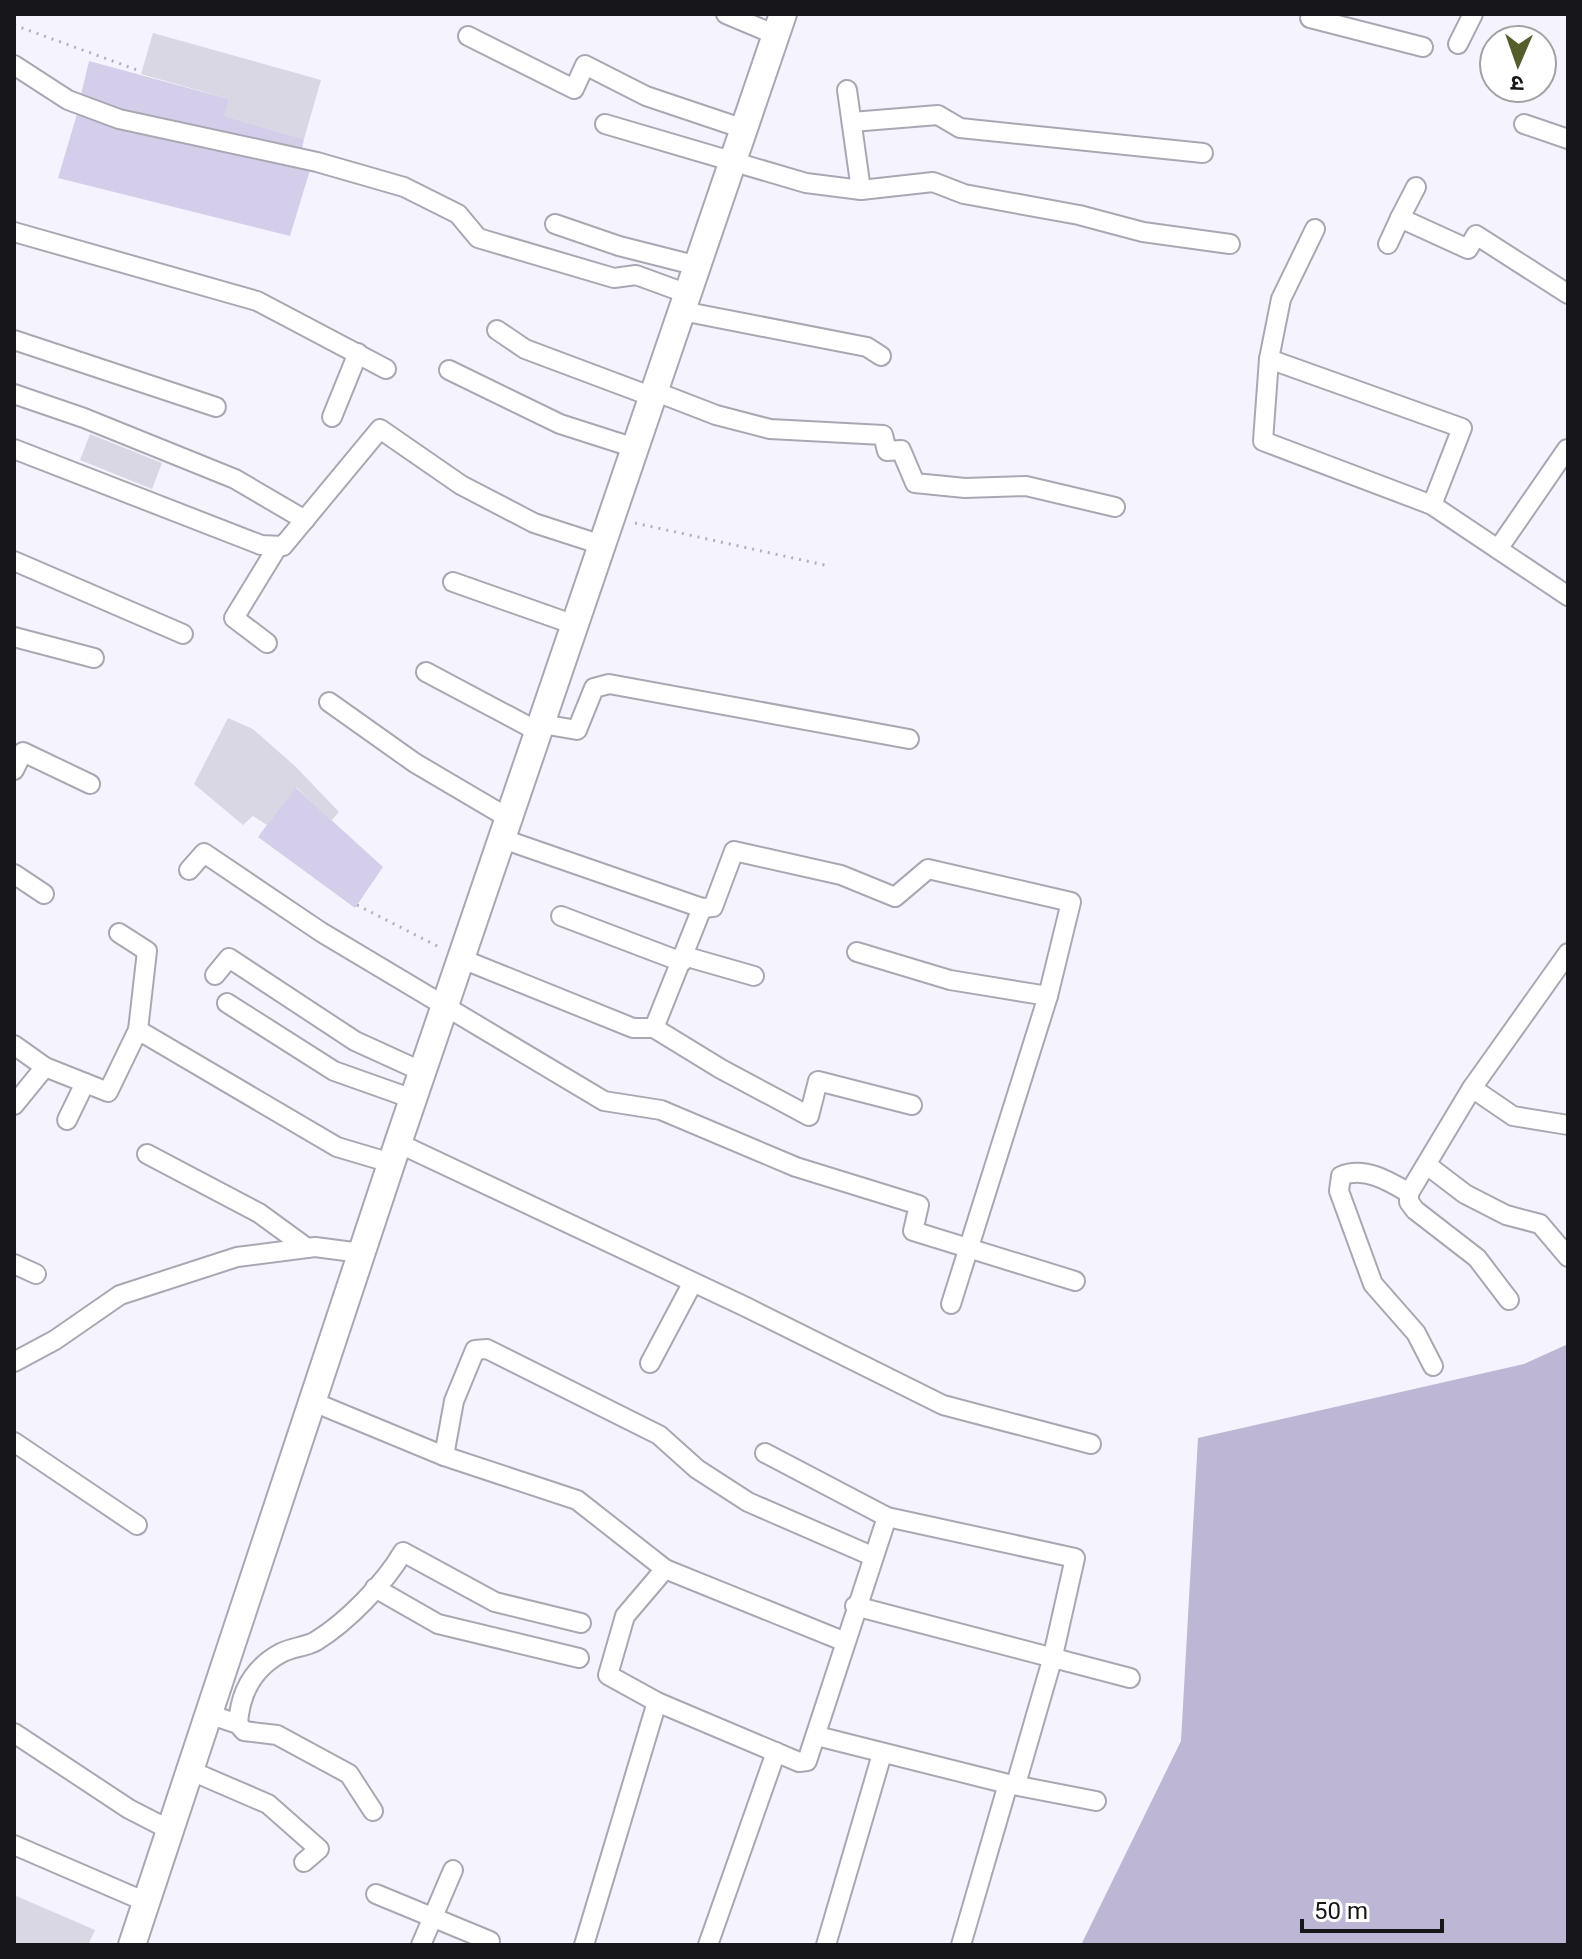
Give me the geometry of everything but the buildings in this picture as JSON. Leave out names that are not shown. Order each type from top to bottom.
[{"type":"main road","points":[[139,1943],[146,1902],[311,1401],[779,25]]},
{"type":"street","points":[[726,14],[779,25]]},
{"type":"street","points":[[1311,14],[1310,18],[1423,47]]},
{"type":"street","points":[[1458,44],[1473,14]]},
{"type":"street","points":[[468,36],[574,89],[585,65],[646,96],[744,129]]},
{"type":"street","points":[[14,65],[68,100],[119,119],[317,162],[404,187],[458,214],[478,238],[614,278],[636,275],[685,302],[867,347],[881,356]]},
{"type":"street","points":[[847,90],[861,190]]},
{"type":"street","points":[[852,122],[938,115],[960,128],[1203,153]]},
{"type":"street","points":[[605,124],[806,183],[861,190],[933,182],[964,194],[1079,215],[1143,232],[1230,244]]},
{"type":"street","points":[[1524,124],[1568,139]]},
{"type":"street","points":[[1388,244],[1416,187]]},
{"type":"street","points":[[1400,218],[1468,249],[1476,235],[1568,294]]},
{"type":"street","points":[[555,224],[619,246],[698,266]]},
{"type":"street","points":[[1315,229],[1281,299],[1269,359],[1263,441],[1432,505],[1568,596]]},
{"type":"street","points":[[14,232],[257,301],[386,369]]},
{"type":"street","points":[[497,330],[525,349],[717,415],[770,429],[883,435],[887,451],[901,450],[915,483],[965,488],[1026,486],[1115,507]]},
{"type":"street","points":[[14,340],[216,407]]},
{"type":"street","points":[[332,417],[358,353]]},
{"type":"street","points":[[1269,359],[1462,428],[1432,505]]},
{"type":"street","points":[[449,370],[560,424],[635,448]]},
{"type":"street","points":[[14,394],[84,418],[235,479],[305,520]]},
{"type":"street","points":[[14,449],[261,545],[283,546],[380,429],[461,485],[510,511],[534,523],[602,545]]},
{"type":"street","points":[[1498,549],[1567,449]]},
{"type":"street","points":[[267,643],[234,618],[278,546]]},
{"type":"street","points":[[14,561],[183,634]]},
{"type":"street","points":[[453,582],[575,625]]},
{"type":"street","points":[[14,637],[94,658]]},
{"type":"street","points":[[426,672],[541,728],[577,730],[594,688],[609,684],[909,739]]},
{"type":"street","points":[[329,702],[506,829],[702,908],[713,907],[734,851],[841,875],[895,897],[928,869],[1071,902],[1048,996],[951,1304]]},
{"type":"street","points":[[14,770],[23,752],[90,784]]},
{"type":"street","points":[[189,870],[204,853],[321,932],[604,1101],[661,1110],[790,1165],[919,1205],[913,1231],[1075,1281]]},
{"type":"street","points":[[14,874],[44,894]]},
{"type":"street","points":[[654,1028],[702,908]]},
{"type":"street","points":[[561,916],[683,959],[754,976]]},
{"type":"street","points":[[14,1045],[45,1067],[108,1092],[138,1030],[147,951],[119,933]]},
{"type":"street","points":[[857,952],[950,980],[1048,996]]},
{"type":"street","points":[[1509,1300],[1477,1258],[1415,1210],[1409,1202],[1409,1193],[1472,1088],[1568,953]]},
{"type":"street","points":[[215,975],[229,958],[355,1041],[423,1072]]},
{"type":"street","points":[[462,959],[633,1028],[654,1028],[721,1069],[809,1116],[818,1081],[912,1105]]},
{"type":"street","points":[[227,1003],[334,1071],[413,1099]]},
{"type":"street","points":[[138,1030],[337,1147],[394,1153],[746,1307],[943,1405],[1091,1444]]},
{"type":"street","points":[[14,1105],[45,1067]]},
{"type":"street","points":[[67,1120],[85,1083]]},
{"type":"street","points":[[1472,1088],[1513,1116],[1568,1125]]},
{"type":"street","points":[[147,1154],[259,1213],[307,1248]]},
{"type":"street","points":[[1427,1165],[1465,1194],[1506,1215],[1540,1224],[1568,1257]]},
{"type":"street","points":[[1409,1193],[1386,1180],[1353,1171],[1341,1176],[1339,1191],[1373,1284],[1416,1333],[1433,1366]]},
{"type":"street","points":[[14,1362],[55,1340],[120,1295],[237,1257],[307,1248],[361,1253]]},
{"type":"street","points":[[14,1264],[36,1274]]},
{"type":"street","points":[[650,1363],[692,1284]]},
{"type":"street","points":[[444,1456],[454,1401],[475,1350],[487,1349],[659,1435],[697,1469],[748,1502],[872,1556]]},
{"type":"street","points":[[311,1401],[444,1456],[577,1500],[665,1569],[843,1641]]},
{"type":"street","points":[[14,1442],[137,1525]]},
{"type":"street","points":[[765,1453],[887,1517],[1075,1558],[1052,1660],[961,1945]]},
{"type":"street","points":[[665,1569],[625,1616],[608,1675],[657,1702],[799,1762],[807,1761],[843,1641],[887,1517]]},
{"type":"street","points":[[238,1724],[244,1692],[254,1673],[281,1652],[315,1642],[389,1576],[403,1552],[495,1602],[581,1623]]},
{"type":"street","points":[[375,1588],[438,1624],[579,1658]]},
{"type":"street","points":[[855,1606],[1130,1678]]},
{"type":"street","points":[[584,1945],[657,1702]]},
{"type":"street","points":[[208,1714],[238,1724],[253,1734],[277,1735],[349,1774],[373,1811]]},
{"type":"street","points":[[14,1733],[129,1809],[170,1830]]},
{"type":"street","points":[[817,1736],[882,1754],[1096,1801]]},
{"type":"street","points":[[708,1945],[776,1752]]},
{"type":"street","points":[[826,1945],[882,1754]]},
{"type":"street","points":[[189,1770],[268,1804],[319,1849],[304,1862]]},
{"type":"street","points":[[14,1845],[146,1902]]},
{"type":"street","points":[[421,1945],[453,1870]]},
{"type":"street","points":[[376,1894],[490,1941]]},
{"type":"path","points":[[14,25],[140,71]]},
{"type":"path","points":[[611,519],[694,534],[829,566]]},
{"type":"path","points":[[357,905],[462,959]]},
{"type":"shaded area","points":[[89,61],[229,99],[225,116],[304,139],[301,154],[126,114],[80,99]]},
{"type":"shaded area","points":[[77,114],[97,122],[310,170],[290,236],[58,178]]},
{"type":"shaded area","points":[[295,787],[383,867],[355,908],[258,837]]},
{"type":"shaded area","points":[[1568,1344],[1568,1945],[1081,1945],[1181,1741],[1198,1438],[1524,1364]]}]
